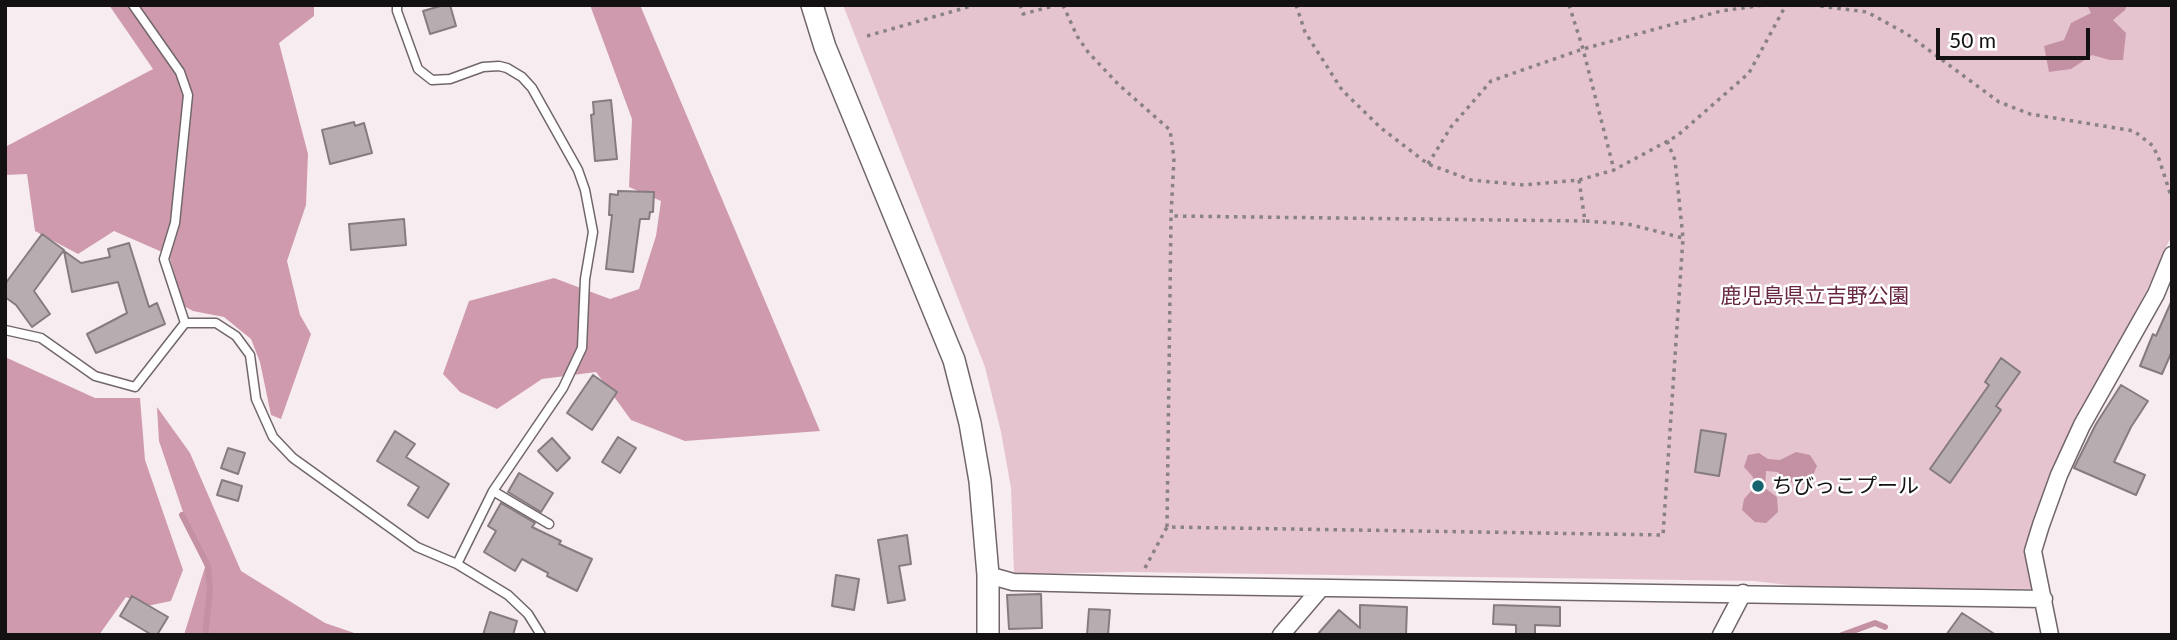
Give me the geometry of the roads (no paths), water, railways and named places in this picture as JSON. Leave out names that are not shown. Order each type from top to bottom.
[{"type":"street","points":[[813,5],[825,47],[954,360],[970,423],[980,481],[989,575],[988,635]]},
{"type":"street","points":[[2050,635],[2033,551],[2059,475],[2082,425],[2164,296],[2172,256]]},
{"type":"street","points":[[989,575],[1013,582],[1136,585],[2044,599]]},
{"type":"street","points":[[1281,635],[1321,588]]},
{"type":"street","points":[[1721,635],[1743,593]]},
{"type":"lane","points":[[133,5],[180,72],[188,95],[175,223],[164,259],[185,323]]},
{"type":"lane","points":[[397,5],[418,69],[432,80],[450,79],[483,67],[499,66],[522,77],[532,88],[571,158],[585,190],[593,232],[584,279],[582,348],[563,388],[493,491],[457,564]]},
{"type":"lane","points":[[5,330],[41,338],[95,376],[135,387],[185,323]]},
{"type":"lane","points":[[185,323],[216,323],[236,336],[250,355],[256,400],[273,437],[293,457],[417,547],[457,564],[508,595],[528,614],[541,635]]},
{"type":"lane","points":[[493,491],[549,524]]},
{"type":"waterway","points":[[182,515],[208,566],[210,591],[205,635]]},
{"type":"waterway","points":[[1842,635],[1875,623],[1885,627]]},
{"type":"place","name":"ちびっこプール","points":[[1758,486]]},
{"type":"park label","name":"鹿児島県立吉野公園","points":[[1815,296]]}]
